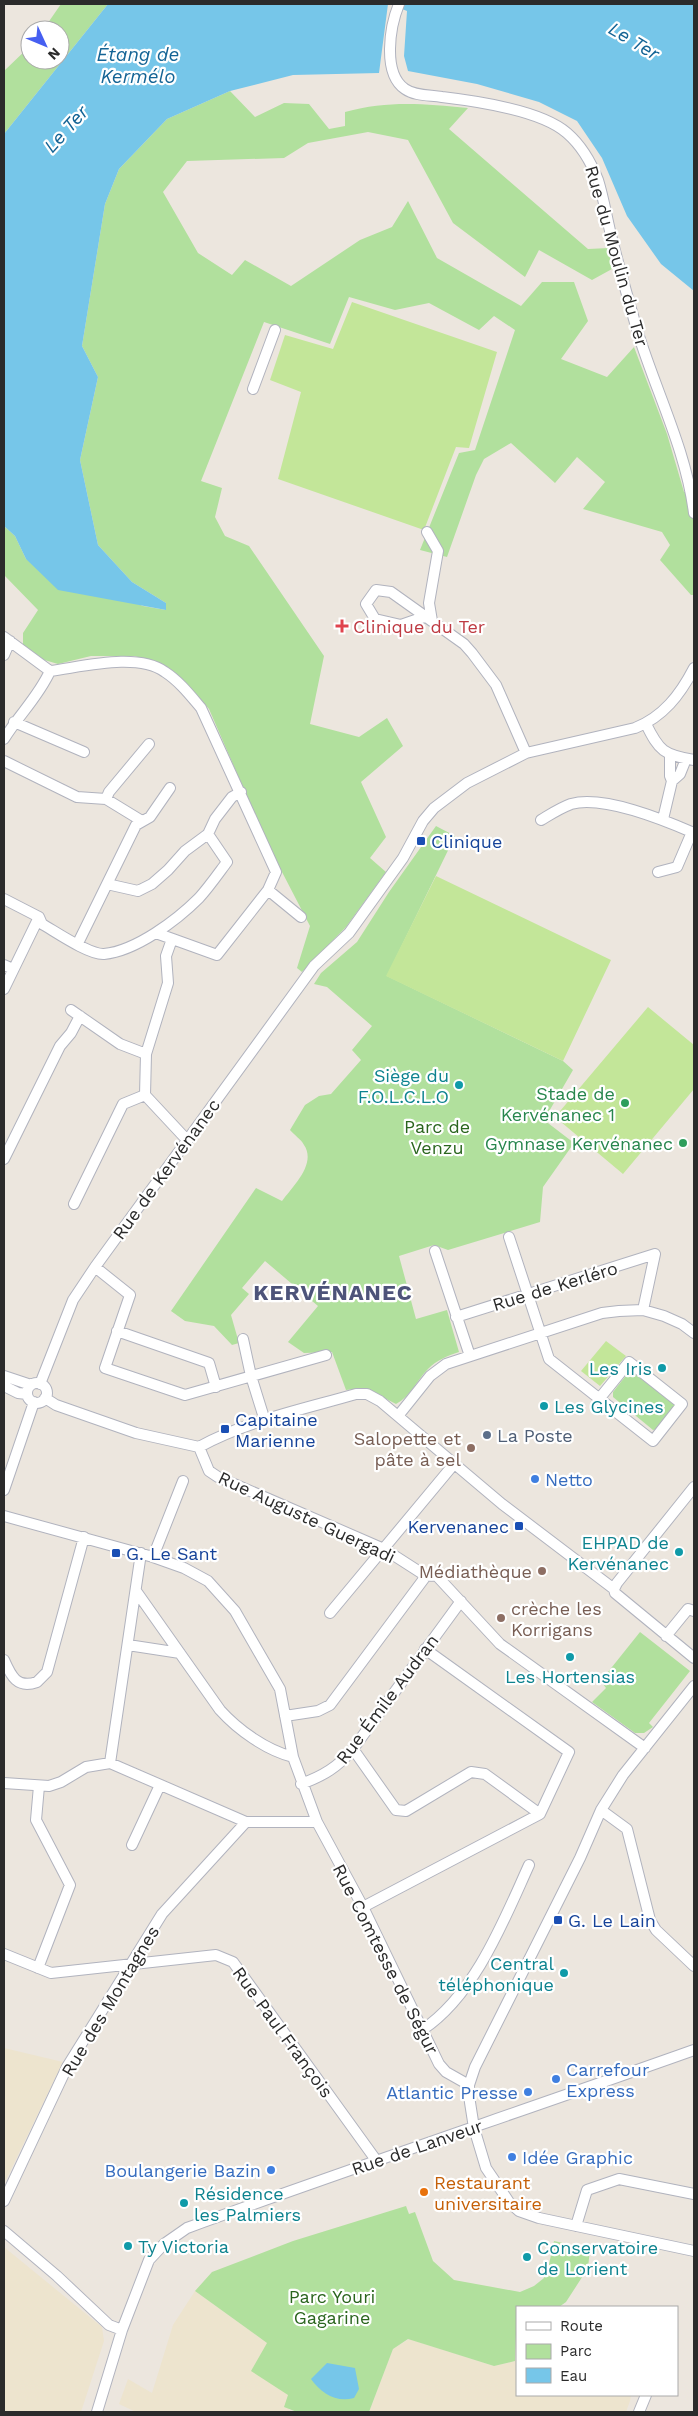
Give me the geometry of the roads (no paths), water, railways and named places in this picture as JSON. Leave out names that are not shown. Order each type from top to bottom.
[{"type":"street","name":"Rue du Moulin du Ter","points":[[398,6],[391,43],[391,61],[396,80],[405,89],[421,95],[475,102],[540,116],[566,132],[586,153],[598,181],[617,261],[639,335],[674,430],[692,486],[694,514]]},
{"type":"street","points":[[253,389],[275,330]]},
{"type":"street","points":[[426,532],[438,551],[428,603],[428,619]]},
{"type":"street","points":[[428,619],[401,625],[375,619],[366,604],[376,590],[391,592],[464,644],[479,660],[496,685],[526,753],[646,724],[660,715],[670,704],[694,668]]},
{"type":"street","points":[[4,655],[7,639],[50,672],[117,662],[137,663],[164,670],[182,686],[201,708],[276,872],[268,890],[217,955],[156,933]]},
{"type":"street","points":[[4,739],[14,722],[44,685],[50,672]]},
{"type":"street","points":[[14,722],[84,752]]},
{"type":"street","points":[[646,724],[660,749],[670,755],[690,760],[680,774],[672,781]]},
{"type":"street","points":[[106,799],[109,792],[149,744]]},
{"type":"street","name":"Rue de Kervénanec","points":[[4,1490],[33,1391],[72,1300],[314,966],[349,933],[403,858],[423,822],[434,808],[467,783],[495,767],[526,753]]},
{"type":"street","points":[[663,819],[672,781],[670,776],[670,755]]},
{"type":"street","points":[[4,761],[77,796],[106,799],[142,821]]},
{"type":"street","points":[[78,943],[136,825],[150,817],[170,788]]},
{"type":"street","points":[[107,884],[138,891],[152,884],[185,851],[208,834],[215,819],[232,797],[240,792]]},
{"type":"street","points":[[541,820],[573,803],[593,802],[663,819],[693,833],[677,867],[658,872]]},
{"type":"street","points":[[4,899],[39,917],[42,924],[92,950],[103,954],[126,948],[156,933],[199,898],[227,862],[208,834]]},
{"type":"street","points":[[268,890],[301,917]]},
{"type":"street","points":[[4,989],[9,967],[39,917]]},
{"type":"street","points":[[172,939],[166,956],[168,983],[146,1054],[145,1095],[187,1140]]},
{"type":"street","points":[[71,1010],[120,1044],[146,1054]]},
{"type":"street","points":[[4,1159],[60,1046],[71,1033],[80,1016]]},
{"type":"street","points":[[74,1204],[123,1104],[145,1095]]},
{"type":"street","points":[[509,1237],[527,1294],[542,1332],[544,1348],[550,1359],[599,1399],[652,1441],[682,1404],[629,1362],[599,1399]]},
{"type":"street","points":[[434,1251],[470,1356]]},
{"type":"street","name":"Rue de Kerléro","points":[[456,1317],[655,1254],[643,1310]]},
{"type":"street","points":[[95,1268],[130,1295],[105,1368],[185,1395],[326,1355]]},
{"type":"street","points":[[398,1416],[437,1370],[446,1364],[602,1313],[643,1310],[682,1324],[694,1333]]},
{"type":"street","points":[[117,1331],[209,1363],[216,1387]]},
{"type":"street","points":[[243,1339],[251,1376],[265,1421]]},
{"type":"street","points":[[4,1376],[33,1391],[41,1402],[45,1398],[46,1391],[33,1391],[18,1393],[4,1386]]},
{"type":"street","points":[[45,1398],[56,1404],[136,1433],[199,1447],[214,1439],[265,1421],[356,1394],[367,1394],[398,1416],[502,1504],[614,1589],[615,1593],[694,1658]]},
{"type":"street","name":"Rue Auguste Guergadi","points":[[199,1447],[209,1471],[218,1477],[384,1549],[426,1576],[436,1575],[461,1601]]},
{"type":"street","points":[[330,1613],[454,1464]]},
{"type":"street","points":[[153,1557],[184,1481]]},
{"type":"street","points":[[614,1589],[617,1582],[694,1487]]},
{"type":"street","name":"Rue Comtesse de Ségur","points":[[4,1516],[84,1537],[184,1568],[203,1578],[235,1611],[276,1681],[286,1716],[293,1757],[301,1784],[317,1822],[362,1907],[439,2064],[446,2072],[469,2085]]},
{"type":"street","points":[[4,1660],[12,1678],[22,1684],[37,1682],[47,1672],[84,1537]]},
{"type":"street","points":[[110,1763],[141,1554]]},
{"type":"street","points":[[286,1716],[318,1711],[330,1705],[426,1576]]},
{"type":"street","points":[[136,1591],[220,1710],[233,1724],[281,1754],[293,1757]]},
{"type":"street","points":[[461,1601],[500,1644],[645,1748]]},
{"type":"street","name":"Rue Émile Audran","points":[[301,1784],[322,1777],[340,1764],[461,1601]]},
{"type":"street","points":[[666,1636],[688,1609],[694,1611]]},
{"type":"street","points":[[128,1645],[180,1653]]},
{"type":"street","points":[[362,1907],[540,1814],[569,1752],[425,1649]]},
{"type":"street","points":[[694,1686],[623,1775],[601,1810],[576,1866],[475,2067],[469,2085],[474,2128],[486,2168],[509,2202],[528,2215],[694,2251]]},
{"type":"street","points":[[353,1749],[396,1810],[406,1811],[471,1772],[485,1774],[540,1814]]},
{"type":"street","points":[[4,1783],[39,1786],[55,1784],[86,1767],[110,1763],[246,1822],[317,1822]]},
{"type":"street","points":[[132,1845],[160,1785]]},
{"type":"street","points":[[38,1968],[70,1884],[35,1818],[39,1786]]},
{"type":"street","points":[[601,1810],[627,1829],[650,1920],[656,1930],[694,1966]]},
{"type":"street","name":"Rue des Montagnes","points":[[4,2201],[67,2067],[162,1914],[246,1822]]},
{"type":"street","points":[[422,2030],[433,2023],[464,1989],[499,1932],[529,1865]]},
{"type":"street","name":"Rue Paul François","points":[[4,1954],[51,1973],[216,1955],[233,1962],[376,2160]]},
{"type":"street","name":"Rue de Lanveur","points":[[122,2330],[150,2260],[164,2244],[187,2228],[376,2160],[474,2128],[694,2050]]},
{"type":"street","points":[[576,2226],[587,2190],[619,2180],[694,2194]]},
{"type":"street","points":[[4,2231],[57,2276],[112,2328],[122,2330],[97,2412]]},
{"type":"street","points":[[639,2412],[646,2396]]},
{"type":"water","name":"Étang de Kermélo","points":[[108,4],[388,4],[379,73],[293,75],[230,91],[167,119],[119,169],[105,204],[82,346],[98,377],[80,460],[98,545],[132,582],[166,603],[166,610],[58,590],[26,559],[15,536],[4,526],[4,134],[55,70],[70,70],[70,52]]},
{"type":"water","name":"Le Ter","points":[[390,4],[694,4],[694,291],[661,264],[627,216],[602,158],[577,121],[539,102],[477,84],[408,71],[404,56],[407,11]]},
{"type":"water","points":[[327,2363],[355,2368],[359,2389],[354,2398],[341,2399],[330,2396],[319,2389],[311,2379]]},
{"type":"place","name":"Clinique du Ter","points":[[342,626]]},
{"type":"place","name":"Clinique","points":[[421,841]]},
{"type":"place","name":"Siège du F.O.L.C.L.O","points":[[459,1085]]},
{"type":"place","name":"Stade de Kervénanec 1","points":[[625,1103]]},
{"type":"place","name":"Gymnase Kervénanec","points":[[683,1143]]},
{"type":"place","name":"Les Iris","points":[[662,1368]]},
{"type":"place","name":"Les Glycines","points":[[544,1406]]},
{"type":"place","name":"Capitaine Marienne","points":[[225,1429]]},
{"type":"place","name":"La Poste","points":[[487,1435]]},
{"type":"place","name":"Salopette et pâte à sel","points":[[471,1448]]},
{"type":"place","name":"Netto","points":[[535,1479]]},
{"type":"place","name":"Kervenanec","points":[[519,1526]]},
{"type":"place","name":"EHPAD de Kervénanec","points":[[679,1552]]},
{"type":"place","name":"G. Le Sant","points":[[116,1553]]},
{"type":"place","name":"Médiathèque","points":[[542,1571]]},
{"type":"place","name":"crèche les Korrigans","points":[[501,1618]]},
{"type":"place","name":"Les Hortensias","points":[[570,1657]]},
{"type":"place","name":"G. Le Lain","points":[[558,1920]]},
{"type":"place","name":"Central téléphonique","points":[[564,1973]]},
{"type":"place","name":"Carrefour Express","points":[[556,2079]]},
{"type":"place","name":"Atlantic Presse","points":[[528,2092]]},
{"type":"place","name":"Idée Graphic","points":[[512,2157]]},
{"type":"place","name":"Boulangerie Bazin","points":[[271,2170]]},
{"type":"place","name":"Restaurant universitaire","points":[[424,2192]]},
{"type":"place","name":"Résidence les Palmiers","points":[[184,2203]]},
{"type":"place","name":"Ty Victoria","points":[[128,2246]]},
{"type":"place","name":"Conservatoire de Lorient","points":[[527,2257]]},
{"type":"district","name":"KERVÉNANEC","points":[[333,1292]]},
{"type":"park label","name":"Parc de Venzu","points":[[437,1136]]},
{"type":"park label","name":"Parc Youri Gagarine","points":[[332,2306]]}]
